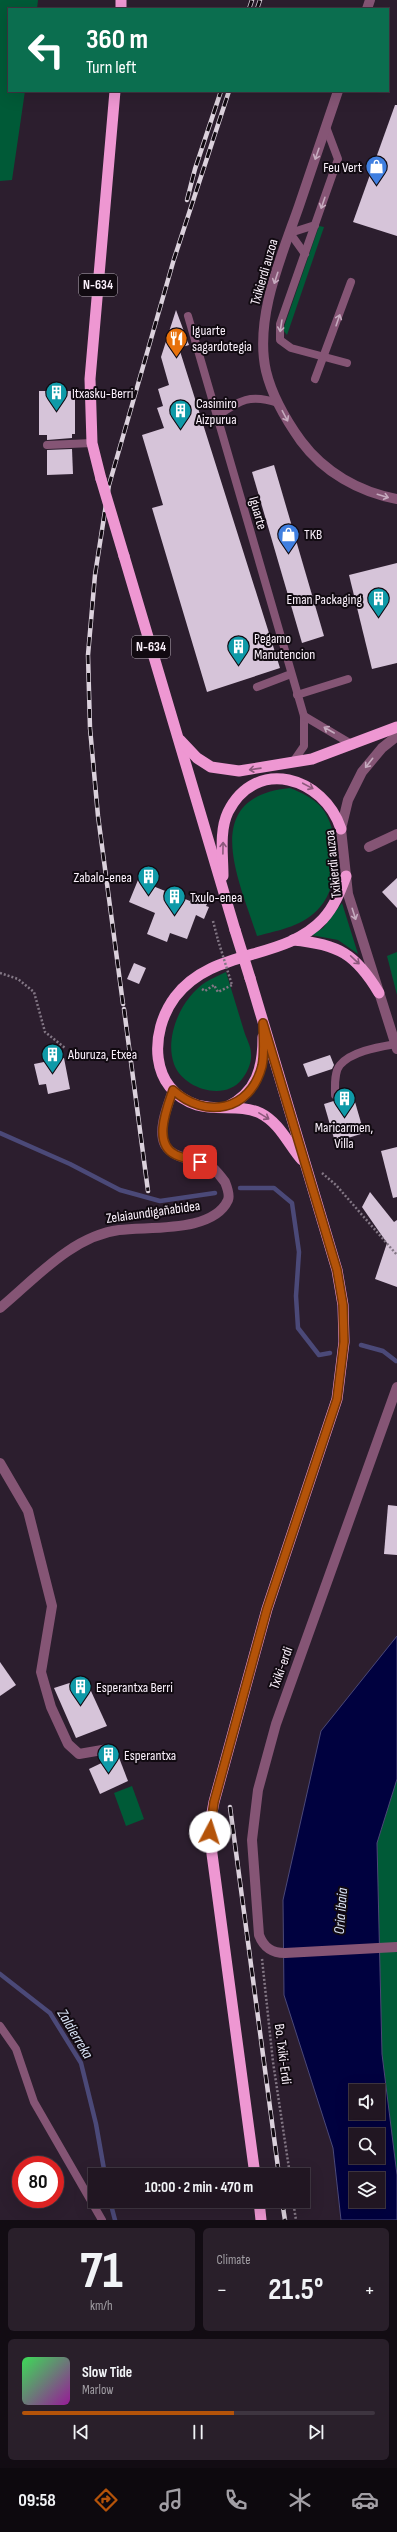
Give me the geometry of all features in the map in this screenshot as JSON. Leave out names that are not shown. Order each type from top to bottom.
[{"type":"highway","name":"N-634","points":[[115,92],[90,379],[92,443],[101,479],[340,1286],[344,1336],[341,1380],[331,1417],[267,1609],[214,1802],[210,1822],[212,1854],[254,2168]]},
{"type":"highway","points":[[178,738],[197,758],[220,770],[240,771],[293,762],[354,745],[397,727]]},
{"type":"highway","points":[[222,887],[223,834],[228,813],[241,795],[258,784],[278,779],[307,785],[330,805],[341,829]]},
{"type":"highway","points":[[305,1164],[272,1121],[260,1113],[246,1109],[227,1107],[217,1108],[197,1105],[173,1090],[164,1077],[158,1062],[156,1040],[164,1015],[171,1002],[190,980],[215,965],[293,940],[322,919],[336,900],[346,876]]},
{"type":"highway","points":[[293,940],[326,944],[346,953],[364,970],[379,993]]},
{"type":"highway","points":[[227,1107],[243,1097],[259,1075],[263,1057],[263,1023]]},
{"type":"highway","points":[[260,2208],[261,2220]]},
{"type":"street","name":"Txikierdi auzoa","points":[[338,92],[266,308],[266,370],[278,403],[306,447],[324,466],[352,485],[397,499]]},
{"type":"street","name":"Txikierdi auzoa","points":[[396,1046],[348,894],[341,829],[348,800],[362,772],[382,748],[397,736]]},
{"type":"street","points":[[369,847],[397,834]]},
{"type":"street","name":"Zelaiaundigañabidea","points":[[0,1308],[73,1247],[95,1235],[204,1220],[222,1211],[229,1198],[227,1186],[219,1173],[208,1165],[175,1154],[165,1145],[162,1130],[173,1090]]},
{"type":"street","name":"Txiki-erdi","points":[[259,1935],[252,1840],[258,1790],[276,1724],[397,1387]]},
{"type":"street","points":[[0,1463],[28,1511],[52,1606],[41,1672],[51,1707],[68,1744],[80,1754],[108,1749]]},
{"type":"street","points":[[259,1935],[261,1941],[271,1950],[285,1953],[397,1947]]},
{"type":"lane","points":[[326,127],[338,159],[280,324],[280,340],[291,348],[348,363]]},
{"type":"lane","points":[[305,254],[290,233],[315,225]]},
{"type":"lane","points":[[315,379],[325,357],[352,282]]},
{"type":"lane","name":"Iguarte","points":[[188,316],[216,417],[304,716],[304,746],[293,762]]},
{"type":"lane","points":[[216,417],[241,400],[262,397],[278,403]]},
{"type":"lane","points":[[47,445],[92,443]]},
{"type":"lane","points":[[257,687],[291,674]]},
{"type":"lane","points":[[297,695],[348,679]]},
{"type":"lane","points":[[304,716],[354,745]]},
{"type":"lane","points":[[335,1095],[335,1079],[340,1065],[354,1056],[396,1046]]},
{"type":"lane","points":[[0,2026],[16,2049],[34,2102],[102,2220]]},
{"type":"path","points":[[190,980],[205,991],[214,985],[218,992],[232,985],[213,921]]},
{"type":"path","points":[[0,973],[18,979],[34,992],[45,1032],[65,1048]]},
{"type":"path","points":[[305,1164],[319,1170],[336,1185],[397,1254]]},
{"type":"path","name":"Bo. Txiki-Erdi","points":[[259,1935],[273,2062],[289,2168]]},
{"type":"path","points":[[294,2208],[296,2220]]},
{"type":"green space","points":[[0,0],[38,0],[37,8],[8,8],[8,92],[25,92],[12,180],[0,181]]},
{"type":"green space","points":[[319,226],[324,227],[287,335],[283,330]]},
{"type":"green space","points":[[290,788],[314,801],[321,807],[328,817],[335,843],[336,857],[334,872],[327,897],[320,907],[307,919],[274,932],[257,936],[235,867],[232,844],[234,824],[244,807],[261,795]]},
{"type":"green space","points":[[342,903],[358,954],[338,940],[311,935],[323,928]]},
{"type":"green space","points":[[397,952],[397,995],[387,956]]},
{"type":"green space","points":[[226,972],[250,1048],[251,1060],[246,1074],[235,1086],[225,1090],[205,1090],[195,1086],[179,1073],[174,1064],[171,1041],[177,1018],[189,997],[206,982]]},
{"type":"green space","points":[[397,1779],[397,2175],[382,2054],[377,1843]]},
{"type":"green space","points":[[132,1786],[144,1819],[126,1826],[114,1793]]},
{"type":"water","name":"Oria ibaia","points":[[397,1636],[397,1779],[377,1843],[382,2054],[397,2175],[397,2220],[341,2220],[333,2148],[284,1995],[283,1900],[321,1731]]},
{"type":"building","points":[[395,105],[397,105],[397,236],[353,222]]},
{"type":"building","points":[[176,310],[189,345],[179,348],[280,668],[207,692],[152,508],[163,505],[142,435],[164,428],[157,408],[163,406],[158,389],[169,385],[161,357]]},
{"type":"building","name":"Itxasku-Berri","points":[[39,391],[75,391],[75,434],[72,434],[72,438],[47,440],[47,435],[39,435]]},
{"type":"building","points":[[72,449],[73,474],[47,475],[47,450]]},
{"type":"building","name":"TKB","points":[[274,465],[324,636],[302,643],[252,472]]},
{"type":"building","name":"Eman Packaging","points":[[397,563],[397,663],[372,669],[349,575]]},
{"type":"building","points":[[397,878],[397,908],[382,892]]},
{"type":"building","name":"Txulo-enea","points":[[138,880],[190,901],[194,893],[209,900],[206,906],[209,907],[204,919],[196,915],[187,939],[170,933],[167,942],[147,934],[155,913],[129,902]]},
{"type":"building","points":[[134,963],[146,968],[139,984],[127,979]]},
{"type":"building","points":[[330,1055],[334,1065],[332,1069],[308,1077],[303,1064]]},
{"type":"building","name":"Aburuza, Etxea","points":[[64,1058],[70,1089],[48,1094],[46,1084],[39,1085],[34,1064]]},
{"type":"building","name":"Maricarmen, Villa","points":[[353,1095],[364,1133],[335,1142],[324,1104]]},
{"type":"building","points":[[397,1147],[397,1197],[393,1198],[381,1151]]},
{"type":"building","points":[[370,1192],[394,1222],[397,1220],[397,1287],[375,1279],[387,1243],[362,1207]]},
{"type":"building","points":[[388,1505],[397,1506],[397,1555],[384,1554]]},
{"type":"building","points":[[0,1662],[16,1685],[0,1696]]},
{"type":"building","name":"Esperantxa Berri","points":[[85,1678],[107,1726],[76,1738],[54,1688]]},
{"type":"building","name":"Esperantxa","points":[[118,1755],[128,1781],[100,1794],[89,1769]]},
{"type":"waterway","points":[[0,1133],[70,1164],[120,1190],[160,1201],[215,1193]]},
{"type":"waterway","points":[[240,1188],[274,1188],[292,1203],[299,1252],[296,1296],[298,1328],[319,1355],[330,1353]]},
{"type":"waterway","points":[[361,1345],[383,1351],[396,1361]]},
{"type":"waterway","name":"Zaldierreka","points":[[0,1974],[50,2013],[81,2063],[96,2124],[104,2168]]},
{"type":"waterway","name":"Zaldierreka","points":[[112,2208],[115,2220]]},
{"type":"railway","points":[[249,8],[252,0]]},
{"type":"railway","points":[[257,8],[260,0]]},
{"type":"railway","points":[[187,200],[195,169],[221,92]]},
{"type":"railway","points":[[123,1004],[98,816],[90,728],[88,655],[95,575],[109,485],[174,259],[229,92]]},
{"type":"railway","points":[[124,1009],[148,1191]]},
{"type":"railway","points":[[230,1807],[278,2168]]},
{"type":"railway","points":[[283,2208],[285,2220]]},
{"type":"place","name":"Feu Vert","points":[[377,186]]},
{"type":"place","name":"Iguarte sagardotegia","points":[[176,358]]},
{"type":"place","name":"Itxasku-Berri","points":[[57,412]]},
{"type":"place","name":"Casimiro Aizpurua","points":[[180,430]]},
{"type":"place","name":"TKB","points":[[288,554]]},
{"type":"place","name":"Eman Packaging","points":[[378,618]]},
{"type":"place","name":"Pegamo Manutencion","points":[[239,666]]},
{"type":"place","name":"Zabalo-enea","points":[[148,896]]},
{"type":"place","name":"Txulo-enea","points":[[175,916]]},
{"type":"place","name":"Aburuza, Etxea","points":[[52,1074]]},
{"type":"place","name":"Maricarmen, Villa","points":[[344,1118]]},
{"type":"place","name":"Esperantxa Berri","points":[[80,1706]]},
{"type":"place","name":"Esperantxa","points":[[109,1774]]},
{"type":"route","points":[[200,1162],[175,1154],[165,1145],[162,1130],[173,1090],[188,1101],[197,1105],[217,1108],[227,1107],[235,1103],[250,1090],[259,1075],[263,1057],[263,1023],[337,1270],[343,1305],[344,1352],[337,1399],[267,1609],[214,1802],[210,1822],[210,1832]]}]
